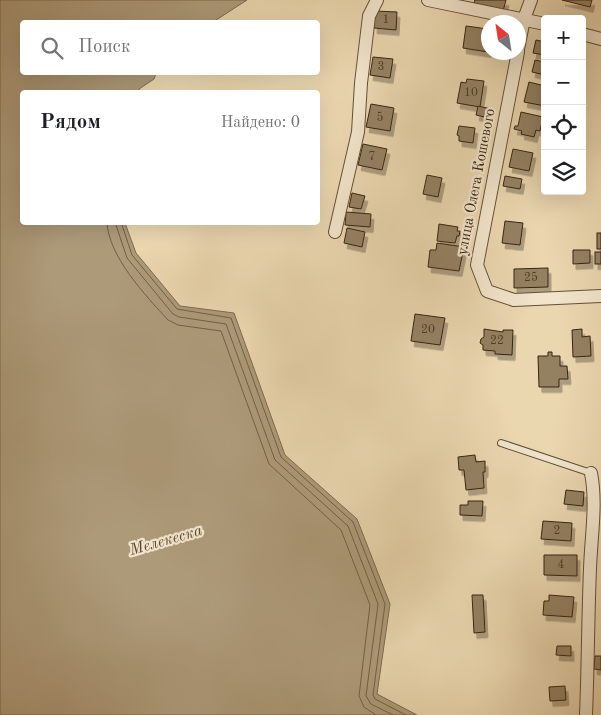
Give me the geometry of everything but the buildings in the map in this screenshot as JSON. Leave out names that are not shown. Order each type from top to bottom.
[{"type":"street","points":[[335,232],[358,132],[369,16],[377,0]]},
{"type":"street","points":[[428,0],[504,15]]},
{"type":"street","name":"улица Олега Кошевого","points":[[525,15],[531,0]]},
{"type":"street","points":[[526,19],[541,23]]},
{"type":"street","points":[[586,35],[601,39]]},
{"type":"street","name":"улица Олега Кошевого","points":[[516,60],[478,265],[487,292],[514,300],[601,296]]},
{"type":"street","points":[[586,715],[595,568],[594,483],[591,473]]},
{"type":"lane","points":[[501,442],[591,473]]},
{"type":"water","name":"Мелекеска","points":[[0,0],[247,0],[216,20],[20,20],[20,75],[155,75],[154,79],[139,90],[20,90],[20,225],[126,225],[136,253],[180,306],[234,313],[285,455],[357,519],[390,604],[377,694],[417,715],[0,715]]}]
